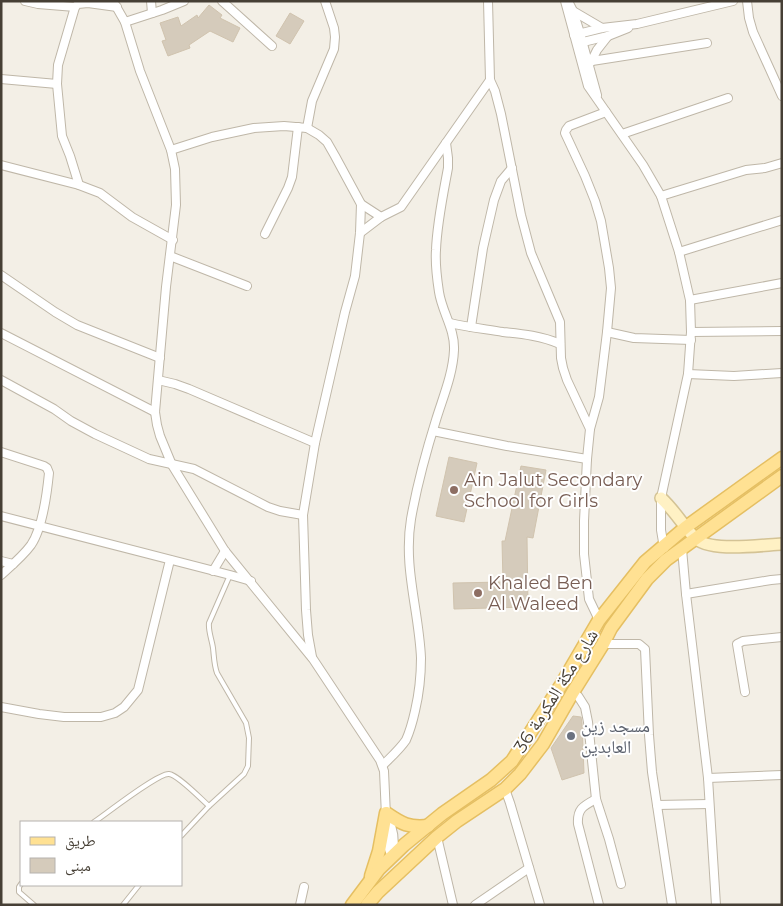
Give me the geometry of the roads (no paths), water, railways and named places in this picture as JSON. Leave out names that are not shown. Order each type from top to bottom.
[{"type":"main road","name":"شارع مكة المكرمة 36","points":[[352,905],[379,869],[392,857],[442,814],[491,780],[512,761],[561,685],[599,620],[645,562],[686,527],[782,458]]},
{"type":"main road","name":"شارع مكة المكرمة 36","points":[[367,905],[378,892],[437,837],[457,821],[505,789],[520,774],[543,744],[611,628],[647,579],[666,560],[782,476]]},
{"type":"main road","points":[[370,881],[379,851],[386,813],[401,823],[410,826],[428,826]]},
{"type":"main road","points":[[367,905],[368,894],[389,870],[392,857],[405,861],[413,859]]},
{"type":"street","points":[[25,1],[75,7]]},
{"type":"street","points":[[151,1],[152,13]]},
{"type":"street","points":[[125,22],[184,1]]},
{"type":"street","points":[[222,1],[272,46]]},
{"type":"street","points":[[307,128],[312,101],[334,49],[334,28],[325,1]]},
{"type":"street","points":[[488,1],[490,80],[502,114],[521,215],[531,253],[560,322],[561,358],[567,380],[590,429]]},
{"type":"street","points":[[567,1],[573,11],[588,86],[643,165],[661,196],[679,252],[690,300],[691,336],[688,374],[661,498],[661,530],[666,560]]},
{"type":"street","points":[[567,1],[577,34]]},
{"type":"street","points":[[577,34],[602,28],[637,24],[733,1]]},
{"type":"street","points":[[747,1],[753,32],[782,96]]},
{"type":"street","points":[[79,185],[62,136],[57,84],[58,65],[75,7],[81,3],[115,4],[125,22],[140,71],[171,150],[175,169],[176,206],[155,412],[160,436],[172,464],[226,551],[313,659],[383,765],[386,832],[392,857]]},
{"type":"street","points":[[573,11],[602,28]]},
{"type":"street","points":[[579,43],[608,36],[637,24]]},
{"type":"street","points":[[591,64],[608,36]]},
{"type":"street","points":[[579,43],[591,64],[598,100]]},
{"type":"street","points":[[591,64],[707,43]]},
{"type":"street","points":[[1,79],[57,84]]},
{"type":"street","points":[[360,233],[381,217],[401,207],[490,80]]},
{"type":"street","points":[[622,134],[728,98]]},
{"type":"street","points":[[599,620],[589,599],[584,554],[584,521],[590,429],[599,397],[608,332],[611,288],[602,221],[585,176],[565,133],[569,126],[606,112]]},
{"type":"street","points":[[171,150],[212,137],[254,128],[269,126],[307,128],[327,142],[361,204],[381,217]]},
{"type":"street","points":[[265,234],[292,177],[298,127]]},
{"type":"street","points":[[383,765],[406,739],[418,697],[421,658],[409,568],[409,538],[411,519],[426,453],[452,369],[453,336],[439,294],[436,253],[437,233],[448,168],[446,143]]},
{"type":"street","points":[[661,196],[746,170],[765,168],[782,163]]},
{"type":"street","points":[[1,166],[79,185],[100,193],[132,217],[173,240]]},
{"type":"street","points":[[471,327],[494,200],[501,181],[512,168]]},
{"type":"street","points":[[313,659],[308,635],[306,610],[303,515],[315,443],[355,276],[361,204]]},
{"type":"street","points":[[679,252],[782,220]]},
{"type":"street","points":[[170,256],[247,286]]},
{"type":"street","points":[[1,276],[77,325],[160,358]]},
{"type":"street","points":[[690,300],[782,284]]},
{"type":"street","points":[[450,323],[533,336],[560,344]]},
{"type":"street","points":[[608,332],[634,338],[782,331]]},
{"type":"street","points":[[1,333],[155,412]]},
{"type":"street","points":[[688,374],[734,376],[782,373]]},
{"type":"street","points":[[1,380],[95,434],[149,459],[194,469],[268,507],[303,515]]},
{"type":"street","points":[[158,380],[189,389],[315,443]]},
{"type":"street","points":[[433,431],[507,446],[587,458]]},
{"type":"street","points":[[1,452],[44,466],[50,474],[40,527],[30,546],[1,576]]},
{"type":"street","points":[[661,498],[675,512],[695,539],[705,544],[724,547],[782,544]]},
{"type":"street","points":[[1,516],[251,581]]},
{"type":"street","points":[[682,549],[708,778],[716,905]]},
{"type":"street","points":[[213,571],[226,551]]},
{"type":"street","points":[[1,707],[64,717],[101,717],[115,713],[124,707],[138,690],[170,560]]},
{"type":"street","points":[[1,561],[13,564]]},
{"type":"street","points":[[686,594],[782,579]]},
{"type":"street","points":[[745,692],[737,644],[740,642],[782,637]]},
{"type":"street","points":[[603,644],[640,644],[645,649],[649,735],[672,905]]},
{"type":"street","points":[[572,692],[578,696],[585,707],[596,799],[621,884]]},
{"type":"street","points":[[708,778],[782,775]]},
{"type":"street","points":[[505,789],[540,905]]},
{"type":"street","points":[[596,799],[586,804],[580,810],[578,824],[599,905]]},
{"type":"street","points":[[657,805],[709,804]]},
{"type":"street","points":[[437,837],[453,905]]},
{"type":"street","points":[[475,905],[529,868]]},
{"type":"street","points":[[300,905],[304,887]]},
{"type":"lane","points":[[182,835],[208,806],[244,774],[248,766],[249,738],[246,723],[220,680],[215,667],[208,628],[230,575]]},
{"type":"lane","points":[[95,821],[152,781],[169,774],[176,777],[208,806]]},
{"type":"lane","points":[[20,886],[19,892],[34,905]]},
{"type":"lane","points":[[123,905],[137,886]]},
{"type":"place","name":"Ain Jalut Secondary School for Girls","points":[[454,490]]},
{"type":"place","name":"Khaled Ben Al Waleed","points":[[478,593]]},
{"type":"place","name":"مسجد زين العابدين","points":[[571,736]]}]
